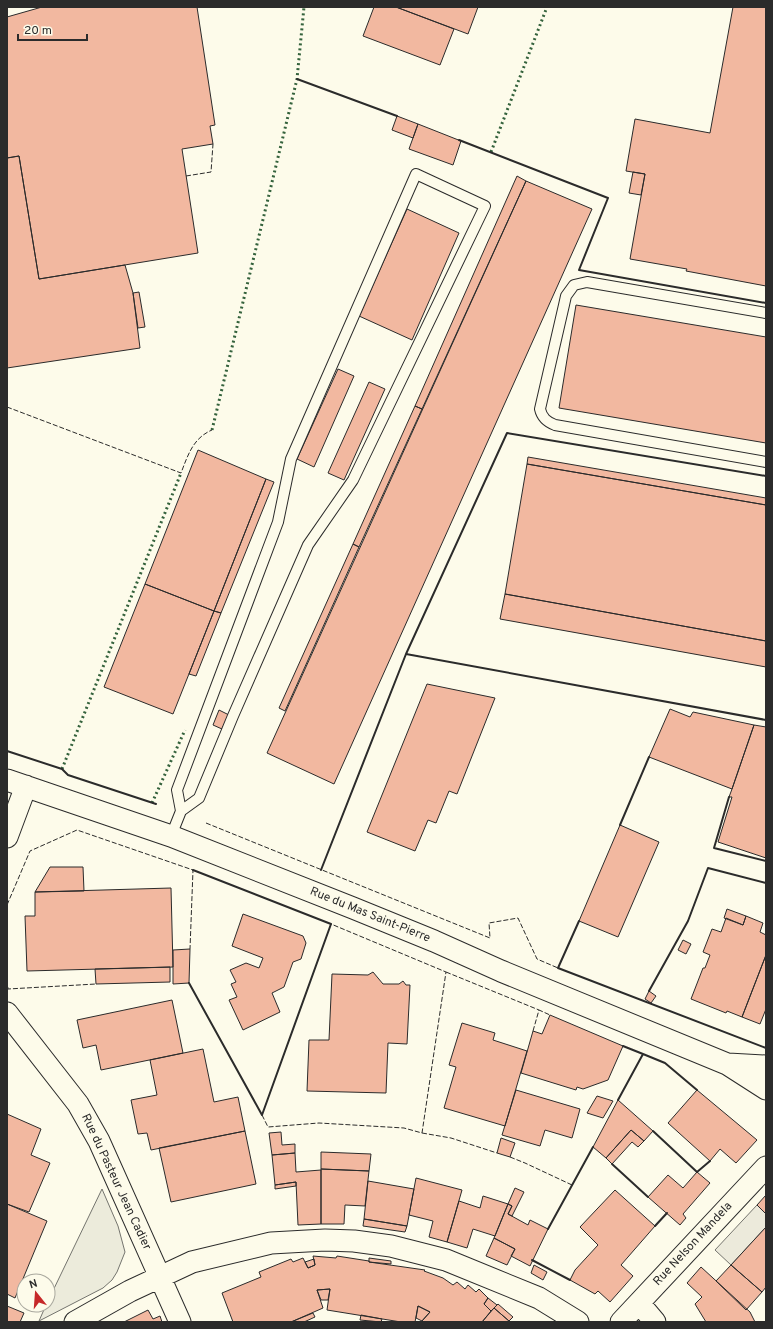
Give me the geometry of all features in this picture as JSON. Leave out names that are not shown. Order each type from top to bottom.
[{"type":"street","name":"Rue du Mas Saint-Pierre","points":[[17,783],[171,836],[360,911],[727,1064],[766,1089]]},
{"type":"street","points":[[7,836],[17,783]]},
{"type":"street","name":"Rue du Pasteur Jean Cadier","points":[[7,1014],[78,1104],[99,1142],[180,1322]]},
{"type":"street","name":"Rue du Mas Saint-Pierre","points":[[727,1064],[766,1066]]},
{"type":"street","name":"Rue Nelson Mandela","points":[[621,1322],[766,1167]]},
{"type":"street","points":[[75,1322],[130,1291],[192,1262],[271,1243],[325,1240],[354,1241],[397,1248],[446,1260],[540,1298],[578,1322]]},
{"type":"street","points":[[639,1303],[655,1322]]},
{"type":"lane","points":[[171,836],[182,811],[199,798],[232,716],[308,545],[353,480],[485,206],[416,174],[291,459],[278,522],[177,790],[182,811]]},
{"type":"lane","points":[[766,313],[587,282],[574,285],[566,296],[540,409],[541,415],[544,419],[555,425],[766,462]]},
{"type":"shaded area","points":[[102,1189],[118,1226],[125,1252],[117,1272],[112,1280],[103,1288],[56,1312],[56,1284]]},
{"type":"shaded area","points":[[757,1205],[766,1214],[766,1227],[731,1265],[715,1250]]},
{"type":"shaded area","points":[[42,1313],[55,1313],[39,1321]]},
{"type":"building","points":[[42,7],[197,7],[215,125],[210,126],[213,144],[182,149],[198,253],[39,279],[19,156],[7,158],[7,17]]},
{"type":"building","points":[[374,7],[396,7],[454,29],[440,65],[363,36]]},
{"type":"building","points":[[396,7],[478,7],[468,34]]},
{"type":"building","points":[[733,7],[766,7],[766,286],[686,271],[687,269],[630,259],[645,174],[626,171],[635,119],[710,133]]},
{"type":"building","points":[[397,116],[418,124],[413,138],[392,130]]},
{"type":"building","points":[[418,124],[461,141],[453,165],[409,149]]},
{"type":"building","points":[[19,156],[39,279],[125,265],[133,293],[140,348],[7,368],[7,158]]},
{"type":"building","points":[[633,172],[645,174],[641,195],[629,193]]},
{"type":"building","points":[[517,176],[526,181],[422,409],[415,406]]},
{"type":"building","points":[[526,181],[592,209],[334,784],[267,753]]},
{"type":"building","points":[[407,209],[459,233],[412,340],[359,316]]},
{"type":"building","points":[[139,292],[145,327],[138,328],[133,293]]},
{"type":"building","points":[[576,305],[766,337],[766,443],[559,408]]},
{"type":"building","points":[[338,369],[354,376],[314,467],[297,459]]},
{"type":"building","points":[[369,382],[385,389],[344,480],[328,473]]},
{"type":"building","points":[[415,406],[422,409],[359,547],[353,544]]},
{"type":"building","points":[[198,450],[266,479],[214,611],[145,584]]},
{"type":"building","points":[[528,457],[766,498],[766,505],[527,464]]},
{"type":"building","points":[[527,464],[766,505],[766,641],[505,594]]},
{"type":"building","points":[[266,479],[274,482],[221,613],[214,611]]},
{"type":"building","points":[[353,544],[359,547],[285,711],[279,708]]},
{"type":"building","points":[[145,584],[214,611],[173,714],[104,687]]},
{"type":"building","points":[[505,594],[766,641],[766,667],[500,619]]},
{"type":"building","points":[[214,611],[221,613],[196,676],[189,674]]},
{"type":"building","points":[[427,684],[495,698],[457,794],[449,791],[436,823],[428,820],[415,851],[367,832]]},
{"type":"building","points":[[670,709],[690,717],[693,712],[754,725],[732,789],[649,757]]},
{"type":"building","points":[[219,710],[229,715],[222,729],[213,725]]},
{"type":"building","points":[[754,725],[766,727],[766,858],[718,842],[732,797],[729,797]]},
{"type":"building","points":[[620,825],[659,842],[618,937],[579,921]]},
{"type":"building","points":[[50,867],[83,867],[84,891],[35,892]]},
{"type":"building","points":[[171,888],[173,967],[27,971],[25,916],[35,916],[35,892]]},
{"type":"building","points":[[727,909],[746,916],[743,925],[724,918]]},
{"type":"building","points":[[243,914],[303,936],[306,943],[301,959],[293,962],[284,987],[272,993],[280,1012],[243,1030],[229,1000],[237,997],[231,984],[236,982],[230,970],[246,963],[259,968],[263,958],[232,946]]},
{"type":"building","points":[[746,916],[763,923],[760,932],[766,935],[766,955],[742,1017],[727,1011],[726,1013],[691,999],[703,968],[705,968],[710,955],[703,952],[712,929],[721,932],[726,918],[743,925]]},
{"type":"building","points":[[683,940],[691,944],[686,954],[678,950]]},
{"type":"building","points":[[190,949],[189,983],[173,984],[173,950]]},
{"type":"building","points":[[766,955],[766,1009],[760,1024],[742,1017]]},
{"type":"building","points":[[170,967],[170,982],[96,984],[95,969]]},
{"type":"building","points":[[373,972],[383,984],[399,984],[403,981],[406,985],[410,985],[407,1044],[388,1043],[386,1093],[307,1091],[309,1040],[329,1040],[332,974],[368,975]]},
{"type":"building","points":[[649,991],[656,996],[651,1003],[645,999]]},
{"type":"building","points":[[172,1000],[183,1053],[101,1070],[96,1045],[83,1048],[77,1020]]},
{"type":"building","points":[[550,1015],[623,1046],[608,1080],[583,1089],[577,1087],[576,1090],[521,1073],[533,1031],[542,1034]]},
{"type":"building","points":[[462,1023],[495,1033],[493,1040],[527,1051],[505,1126],[444,1108],[456,1067],[449,1065]]},
{"type":"building","points":[[203,1049],[214,1102],[238,1097],[245,1131],[151,1150],[147,1133],[138,1134],[131,1100],[157,1095],[150,1060]]},
{"type":"building","points":[[516,1090],[580,1109],[572,1138],[545,1130],[540,1146],[502,1135]]},
{"type":"building","points":[[697,1090],[757,1140],[736,1163],[720,1149],[710,1161],[668,1123]]},
{"type":"building","points":[[597,1096],[613,1101],[603,1118],[587,1113]]},
{"type":"building","points":[[618,1100],[653,1131],[644,1141],[631,1130],[606,1158],[593,1147]]},
{"type":"building","points":[[7,1114],[41,1129],[31,1155],[50,1163],[29,1212],[7,1204]]},
{"type":"building","points":[[631,1130],[644,1141],[638,1147],[632,1142],[612,1164],[606,1158]]},
{"type":"building","points":[[245,1131],[256,1184],[171,1202],[159,1148]]},
{"type":"building","points":[[281,1132],[282,1145],[295,1144],[295,1153],[272,1155],[269,1133]]},
{"type":"building","points":[[501,1138],[515,1143],[510,1157],[497,1153]]},
{"type":"building","points":[[321,1152],[371,1154],[369,1171],[321,1169]]},
{"type":"building","points":[[295,1153],[296,1172],[321,1170],[321,1224],[298,1225],[296,1182],[275,1185],[272,1155]]},
{"type":"building","points":[[321,1169],[369,1171],[365,1206],[345,1205],[344,1224],[321,1224]]},
{"type":"building","points":[[697,1172],[710,1183],[683,1214],[686,1218],[680,1225],[648,1197],[668,1175],[683,1188]]},
{"type":"building","points":[[416,1178],[462,1190],[447,1242],[429,1237],[433,1221],[409,1215]]},
{"type":"building","points":[[368,1181],[414,1189],[407,1226],[364,1219]]},
{"type":"building","points":[[296,1182],[296,1186],[275,1189],[275,1185]]},
{"type":"building","points":[[515,1188],[524,1192],[512,1216],[508,1214],[512,1206],[508,1204]]},
{"type":"building","points":[[615,1190],[655,1226],[621,1265],[633,1276],[610,1302],[598,1291],[595,1294],[570,1280],[575,1270],[598,1245],[580,1227]]},
{"type":"building","points":[[766,1195],[766,1214],[757,1205]]},
{"type":"building","points":[[483,1196],[508,1204],[495,1236],[473,1229],[467,1248],[447,1242],[459,1201],[480,1208]]},
{"type":"building","points":[[7,1204],[47,1221],[25,1273],[16,1273],[15,1298],[7,1294]]},
{"type":"building","points":[[508,1204],[512,1206],[508,1214],[528,1225],[530,1220],[548,1229],[530,1266],[511,1256],[515,1249],[494,1238]]},
{"type":"building","points":[[364,1219],[407,1226],[405,1232],[363,1226]]},
{"type":"building","points":[[766,1227],[766,1287],[762,1292],[731,1265]]},
{"type":"building","points":[[494,1238],[515,1249],[507,1265],[486,1256]]},
{"type":"building","points":[[313,1256],[336,1258],[337,1256],[425,1270],[424,1271],[443,1278],[453,1285],[457,1282],[465,1289],[468,1285],[476,1292],[479,1289],[488,1298],[484,1304],[491,1311],[482,1322],[421,1322],[430,1312],[418,1306],[415,1322],[401,1322],[327,1310],[330,1289],[317,1290],[323,1308],[291,1322],[233,1322],[222,1293],[261,1277],[259,1272],[291,1259],[293,1262],[303,1258],[308,1268],[315,1265]]},
{"type":"building","points":[[369,1258],[391,1261],[391,1264],[369,1262]]},
{"type":"building","points":[[314,1259],[315,1265],[308,1268],[305,1262]]},
{"type":"building","points":[[534,1265],[547,1272],[543,1280],[531,1273]]},
{"type":"building","points":[[731,1265],[762,1292],[746,1310],[716,1281]]},
{"type":"building","points":[[701,1267],[750,1312],[755,1322],[706,1322],[695,1304],[702,1297],[687,1283]]},
{"type":"building","points":[[330,1289],[328,1300],[321,1300],[317,1290]]},
{"type":"building","points":[[488,1298],[497,1305],[491,1311],[484,1304]]},
{"type":"building","points":[[498,1304],[513,1317],[509,1321],[494,1308]]},
{"type":"building","points":[[7,1306],[16,1310],[16,1313],[24,1313],[20,1322],[7,1322]]},
{"type":"building","points":[[418,1306],[430,1312],[422,1321],[416,1318]]},
{"type":"building","points":[[494,1308],[509,1321],[482,1322]]},
{"type":"building","points":[[148,1310],[153,1319],[160,1316],[162,1322],[124,1322]]},
{"type":"building","points":[[313,1313],[315,1317],[304,1322],[291,1322]]},
{"type":"building","points":[[361,1315],[382,1319],[381,1322],[360,1320]]},
{"type":"hedge","points":[[212,430],[297,79],[304,7]]},
{"type":"hedge","points":[[491,152],[547,7]]},
{"type":"hedge","points":[[62,769],[181,473]]},
{"type":"hedge","points":[[152,803],[185,730]]},
{"type":"fence","points":[[186,176],[211,172],[213,144]]},
{"type":"fence","points":[[7,407],[181,473],[196,442],[212,430]]},
{"type":"fence","points":[[206,823],[490,938],[489,923],[518,918],[537,959],[558,968]]},
{"type":"fence","points":[[7,905],[30,851],[77,830],[193,870],[190,949]]},
{"type":"fence","points":[[262,1115],[268,1127],[319,1123],[404,1128],[422,1133],[446,972],[331,924]]},
{"type":"fence","points":[[446,972],[539,1010]]},
{"type":"fence","points":[[7,980],[8,989],[96,984]]},
{"type":"fence","points":[[533,1031],[539,1010],[550,1015]]},
{"type":"fence","points":[[422,1133],[451,1138],[497,1153]]},
{"type":"fence","points":[[510,1157],[572,1185]]},
{"type":"wall","points":[[297,79],[397,116]]},
{"type":"wall","points":[[459,140],[608,198],[579,270],[766,303]]},
{"type":"wall","points":[[321,870],[406,654],[507,433],[766,476]]},
{"type":"wall","points":[[406,654],[766,720]]},
{"type":"wall","points":[[7,751],[62,769],[68,775],[156,804]]},
{"type":"wall","points":[[620,825],[649,757]]},
{"type":"wall","points":[[729,797],[714,848],[766,861]]},
{"type":"wall","points":[[649,991],[688,921],[708,868],[766,883]]},
{"type":"wall","points":[[189,983],[262,1115],[331,924],[193,870]]},
{"type":"wall","points":[[579,921],[558,968],[766,1048]]},
{"type":"wall","points":[[623,1046],[643,1054]]},
{"type":"wall","points":[[618,1100],[643,1054],[665,1063],[697,1090]]},
{"type":"wall","points":[[653,1131],[697,1172],[710,1161]]},
{"type":"wall","points":[[548,1229],[593,1147]]},
{"type":"wall","points":[[612,1164],[648,1197]]},
{"type":"wall","points":[[655,1226],[667,1213]]},
{"type":"wall","points":[[532,1260],[570,1280]]}]
